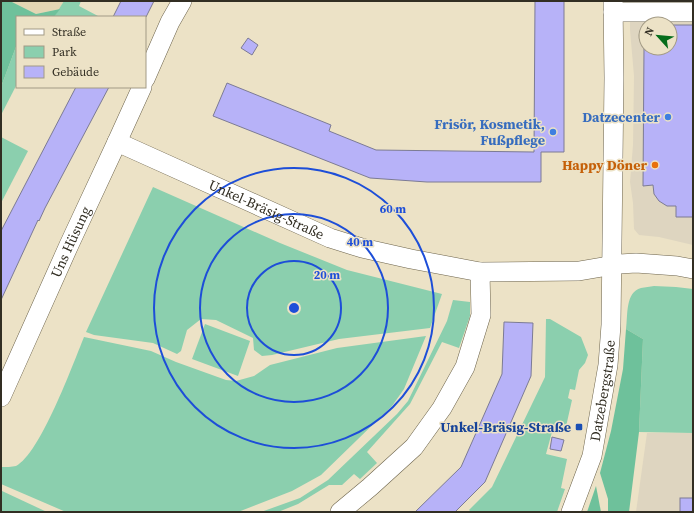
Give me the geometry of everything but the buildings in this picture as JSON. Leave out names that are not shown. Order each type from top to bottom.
[{"type":"street","points":[[146,78],[170,22],[182,1]]},
{"type":"street","points":[[613,6],[693,12]]},
{"type":"street","name":"Datzebergstraße","points":[[571,512],[592,456],[608,365],[611,326],[614,78],[613,6]]},
{"type":"street","name":"Uns Hüsung","points":[[1,398],[69,245],[118,142],[142,88]]},
{"type":"street","name":"Unkel-Bräsig-Straße","points":[[118,142],[330,238],[362,248],[411,259],[480,272],[579,271],[636,263],[677,266],[693,269]]},
{"type":"street","points":[[340,512],[414,447],[442,408],[465,367],[481,315],[480,272]]},
{"type":"shaded area","points":[[10,1],[64,1],[60,9],[36,14]]},
{"type":"shaded area","name":"Datzecenter","points":[[630,16],[638,16],[638,56],[678,56],[678,17],[693,17],[693,245],[659,237],[639,235],[634,229],[633,203],[630,182],[633,145],[634,76]]},
{"type":"shaded area","points":[[647,433],[693,433],[693,512],[636,512]]},
{"type":"green space","points":[[1,1],[10,1],[36,14],[60,9],[55,16],[16,16],[16,47],[1,87]]},
{"type":"green space","points":[[64,1],[81,1],[79,6],[98,16],[55,16]]},
{"type":"green space","points":[[16,47],[16,86],[1,115],[1,87]]},
{"type":"green space","points":[[1,137],[28,151],[1,203]]},
{"type":"green space","points":[[153,187],[280,243],[347,270],[442,294],[430,328],[339,339],[262,356],[254,350],[253,338],[216,320],[201,319],[187,330],[181,351],[177,354],[153,343],[94,335],[86,332]]},
{"type":"green space","points":[[654,286],[693,289],[693,433],[639,432],[643,339],[626,329],[627,311],[632,294],[636,290]]},
{"type":"green space","points":[[453,300],[470,302],[470,316],[459,348],[442,342],[410,404],[367,452],[377,463],[360,479],[354,474],[342,485],[329,485],[298,504],[278,512],[261,512],[300,498],[328,480],[397,414],[408,401],[447,321]]},
{"type":"green space","points":[[546,319],[550,319],[581,337],[588,355],[585,363],[579,370],[575,390],[570,389],[568,398],[572,400],[565,431],[552,432],[546,454],[567,459],[561,488],[565,489],[557,512],[471,512],[469,510],[492,487],[545,377]]},
{"type":"green space","points":[[205,324],[250,341],[238,376],[192,359]]},
{"type":"green space","points":[[626,329],[643,339],[639,432],[629,512],[608,512],[608,499],[600,473],[611,431],[623,369]]},
{"type":"green space","points":[[426,336],[404,389],[392,406],[321,475],[292,491],[238,512],[66,512],[1,484],[1,467],[16,466],[25,458],[35,445],[55,407],[84,337],[151,351],[176,362],[226,380],[236,381],[254,376],[270,365],[337,348]]},
{"type":"green space","points":[[596,486],[601,512],[587,512]]},
{"type":"green space","points":[[2,491],[47,512],[1,512]]},
{"type":"place","name":"Datzecenter","points":[[668,117]]},
{"type":"place","name":"Frisör, Kosmetik, Fußpflege","points":[[553,132]]},
{"type":"place","name":"Happy Döner","points":[[655,165]]},
{"type":"place","name":"Unkel-Bräsig-Straße","points":[[579,427]]}]
